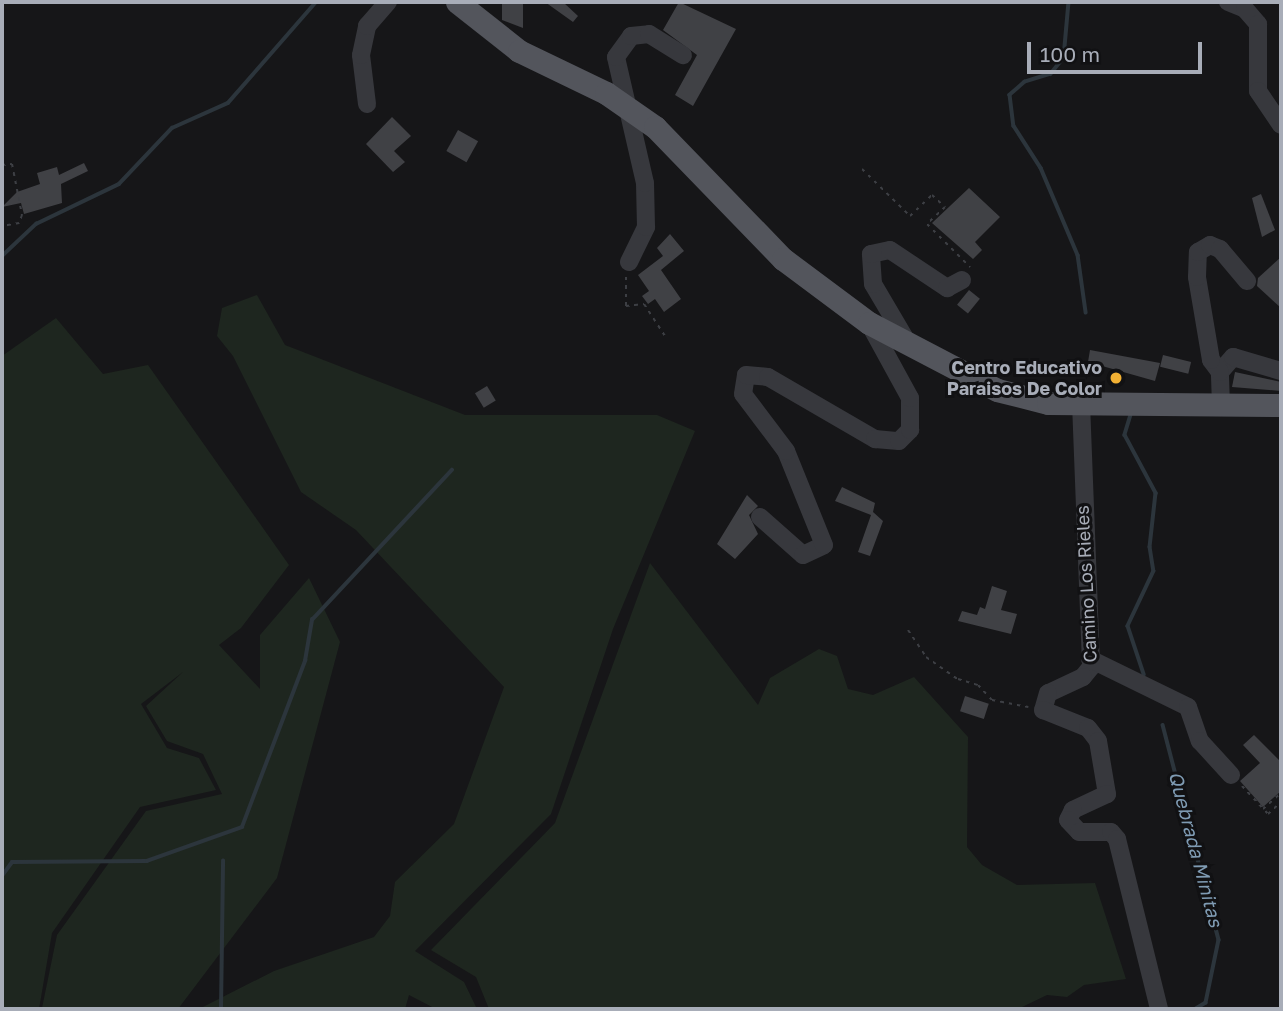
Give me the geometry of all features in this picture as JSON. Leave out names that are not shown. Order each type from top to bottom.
[{"type":"main road","points":[[457,2],[519,51],[577,77],[628,109],[684,153],[783,259],[869,323],[909,345],[1019,398],[1081,403],[1281,405]]},
{"type":"street","points":[[367,104],[361,55],[365,35],[388,2]]},
{"type":"street","points":[[1228,2],[1245,9],[1258,24],[1258,91],[1281,125]]},
{"type":"street","points":[[635,263],[637,245],[646,227],[645,183],[628,109],[617,75],[622,43],[649,34],[683,55]]},
{"type":"street","points":[[1222,405],[1220,372],[1208,341],[1198,252],[1210,245],[1220,249],[1247,281]]},
{"type":"street","points":[[909,345],[873,284],[871,254],[890,250],[947,288],[962,280]]},
{"type":"street","points":[[760,517],[805,556],[824,545],[786,451],[743,394],[746,375],[768,377],[875,439],[899,441],[910,430],[910,398],[869,323]]},
{"type":"street","points":[[1220,372],[1233,357],[1281,371]]},
{"type":"street","name":"Camino Los Rieles","points":[[1043,707],[1048,693],[1089,673],[1081,403]]},
{"type":"street","points":[[1090,659],[1188,707],[1200,741],[1231,775]]},
{"type":"street","points":[[1043,707],[1055,718],[1088,728],[1098,741],[1107,794],[1073,810],[1068,820],[1079,832],[1111,832],[1117,839],[1159,1009]]},
{"type":"path","points":[[2,165],[12,164],[22,215],[19,223],[2,226]]},
{"type":"path","points":[[862,169],[910,216],[932,195],[945,206],[928,224],[971,266],[962,280]]},
{"type":"path","points":[[635,263],[626,306],[644,304],[667,339]]},
{"type":"path","points":[[908,630],[926,657],[978,685],[992,700],[1043,707]]},
{"type":"path","points":[[1231,775],[1268,814],[1281,802]]},
{"type":"path","points":[[1263,809],[1281,793]]},
{"type":"shaded area","points":[[257,295],[285,345],[465,415],[657,415],[695,431],[613,629],[551,814],[415,951],[464,982],[477,1009],[436,1009],[409,995],[405,1009],[199,1009],[274,971],[374,937],[390,916],[395,882],[454,824],[504,687],[356,530],[301,492],[233,356],[217,336],[222,308]]},
{"type":"shaded area","points":[[56,318],[103,374],[148,365],[289,565],[241,628],[219,645],[260,689],[260,635],[309,578],[340,642],[277,878],[178,1009],[42,1008],[57,935],[146,811],[222,794],[203,754],[167,741],[146,706],[183,672],[141,704],[167,748],[199,758],[216,790],[140,807],[52,933],[39,1009],[2,1009],[2,356]]},
{"type":"shaded area","points":[[650,563],[758,705],[770,678],[819,649],[837,656],[848,689],[873,695],[914,677],[968,737],[967,847],[982,865],[1017,885],[1095,883],[1126,979],[1084,985],[1067,997],[1047,995],[1018,1009],[489,1009],[476,977],[431,950],[555,823]]},
{"type":"building","points":[[502,2],[523,2],[523,28],[502,20]]},
{"type":"building","points":[[545,2],[563,2],[578,16],[573,22]]},
{"type":"building","points":[[679,2],[736,29],[693,106],[675,95],[697,55],[663,30]]},
{"type":"building","points":[[392,117],[411,136],[394,151],[405,162],[393,172],[366,144]]},
{"type":"building","points":[[458,130],[478,141],[466,162],[446,151]]},
{"type":"building","points":[[84,163],[88,171],[61,184],[62,203],[24,214],[21,203],[2,207],[17,192],[40,184],[37,173],[57,167],[59,175]]},
{"type":"building","points":[[969,188],[1000,217],[975,242],[982,250],[973,259],[932,223]]},
{"type":"building","points":[[1261,194],[1275,230],[1262,237],[1252,198]]},
{"type":"building","points":[[670,234],[684,251],[661,270],[681,299],[664,312],[655,299],[648,304],[642,296],[649,291],[638,275],[663,256],[657,248]]},
{"type":"building","points":[[1281,257],[1281,308],[1257,286],[1258,278]]},
{"type":"building","points":[[969,290],[980,299],[968,314],[957,305]]},
{"type":"building","points":[[1090,350],[1160,363],[1155,381],[1088,362]]},
{"type":"building","points":[[1163,355],[1191,362],[1188,374],[1160,367]]},
{"type":"building","points":[[1235,372],[1281,382],[1281,391],[1232,387]]},
{"type":"building","points":[[487,386],[496,401],[484,408],[475,393]]},
{"type":"building","points":[[842,487],[875,503],[873,512],[883,521],[870,556],[858,552],[871,515],[835,501]]},
{"type":"building","points":[[747,495],[758,506],[749,515],[758,534],[735,559],[717,544]]},
{"type":"building","points":[[992,586],[1007,591],[1001,610],[1017,614],[1011,634],[958,621],[962,611],[977,615],[980,607],[985,609]]},
{"type":"building","points":[[965,696],[989,704],[984,719],[960,711]]},
{"type":"building","points":[[1254,735],[1281,762],[1281,791],[1263,807],[1240,781],[1260,763],[1243,745]]},
{"type":"waterway","points":[[2,256],[36,224],[119,184],[172,128],[228,103],[316,2]]},
{"type":"waterway","name":"Quebrada Minitas","points":[[1069,2],[1064,58],[1051,74],[1025,82],[1010,95],[1014,126],[1041,168],[1078,255],[1086,312]]},
{"type":"waterway","name":"Quebrada Minitas","points":[[1131,415],[1125,435],[1156,493],[1150,547],[1154,571],[1128,626],[1144,674]]},
{"type":"waterway","points":[[2,876],[12,862],[147,861],[242,827],[305,661],[312,620],[452,470]]},
{"type":"waterway","name":"Quebrada Minitas","points":[[1163,725],[1219,940],[1206,1003],[1196,1009]]},
{"type":"waterway","points":[[221,1009],[223,861]]},
{"type":"place","name":"Centro Educativo Paraisos De Color","points":[[1116,378]]}]
